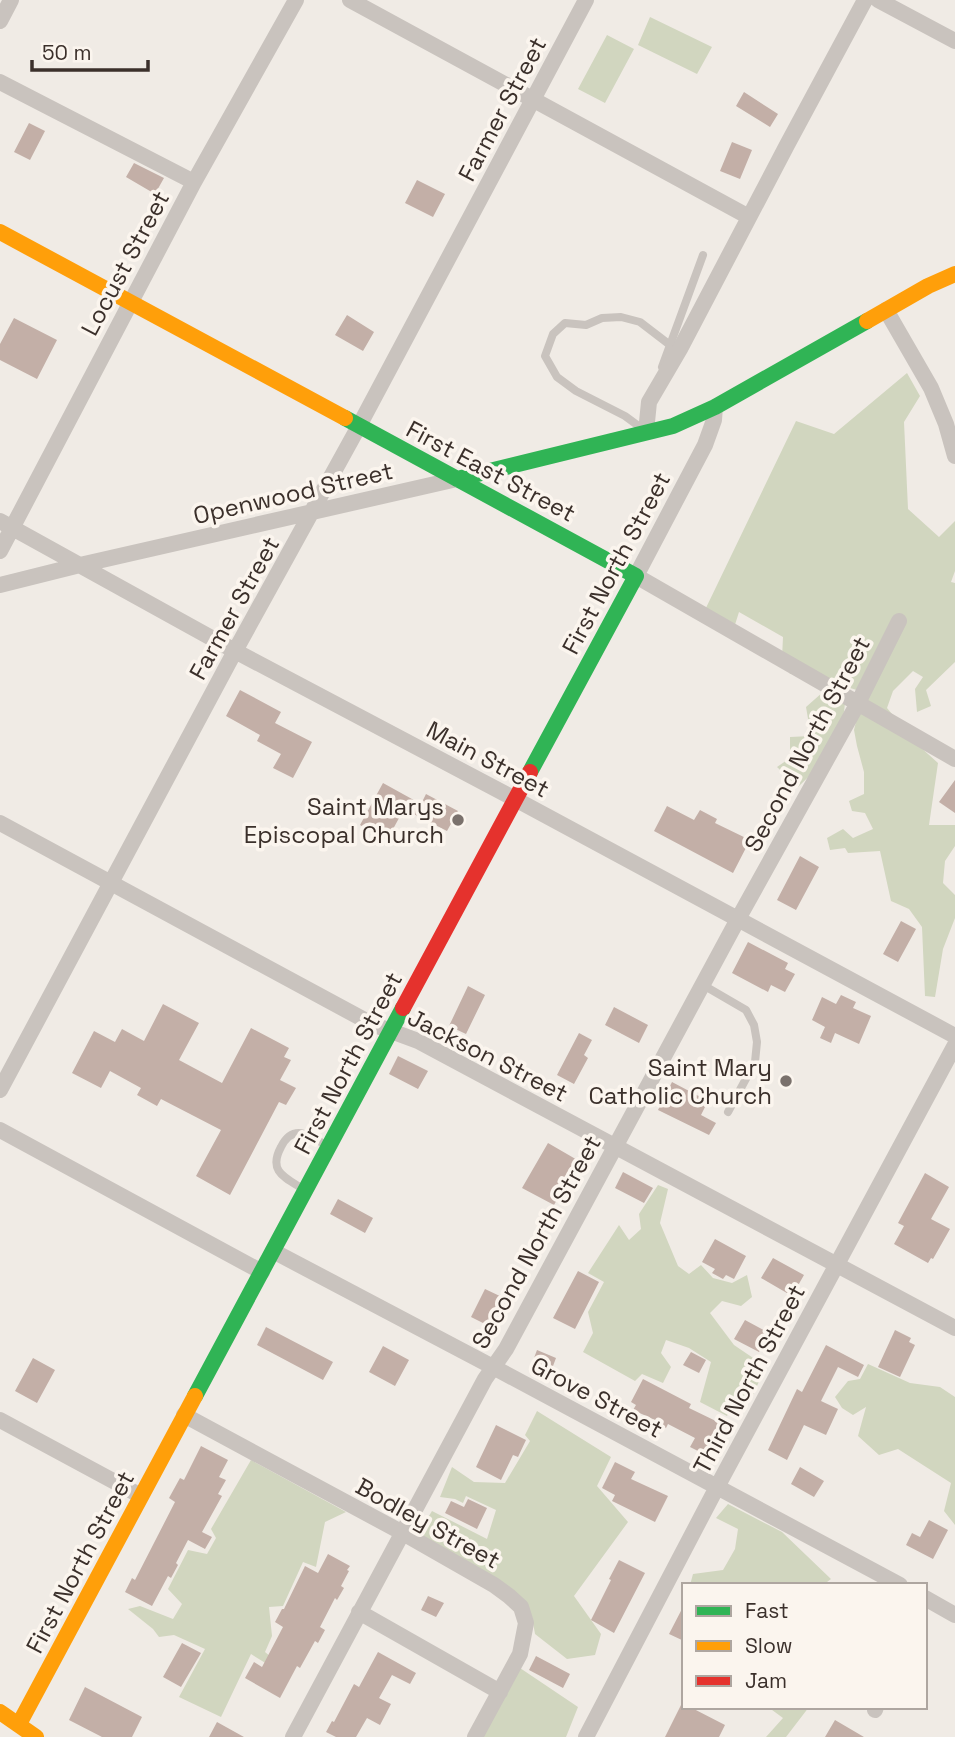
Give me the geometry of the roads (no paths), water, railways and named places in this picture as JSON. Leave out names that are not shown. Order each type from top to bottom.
[{"type":"street","points":[[0,21],[11,0]]},
{"type":"street","name":"Locust Street","points":[[0,551],[6,525],[296,0]]},
{"type":"street","points":[[349,0],[749,217]]},
{"type":"street","name":"Farmer Street","points":[[0,1090],[586,0]]},
{"type":"street","points":[[646,432],[649,402],[680,349],[865,0]]},
{"type":"street","points":[[878,0],[955,41]]},
{"type":"street","points":[[0,82],[194,182]]},
{"type":"street","name":"First East Street","points":[[0,232],[636,576],[955,759]]},
{"type":"street","name":"Openwood Street","points":[[0,585],[673,426],[715,407],[929,286],[955,274]]},
{"type":"street","points":[[886,310],[931,388],[946,424],[955,456]]},
{"type":"street","name":"First North Street","points":[[15,1731],[636,576],[705,445],[714,420],[715,407]]},
{"type":"street","name":"Main Street","points":[[6,525],[235,651],[955,1036]]},
{"type":"street","name":"Second North Street","points":[[292,1737],[485,1379],[506,1349],[858,703],[899,621]]},
{"type":"street","name":"Jackson Street","points":[[0,823],[372,1024],[418,1041],[955,1328]]},
{"type":"street","name":"Third North Street","points":[[586,1737],[955,1045]]},
{"type":"street","points":[[0,1130],[262,1272]]},
{"type":"street","name":"Grove Street","points":[[273,1251],[896,1583]]},
{"type":"street","name":"Bodley Street","points":[[184,1415],[403,1533],[494,1585],[521,1607],[526,1623],[520,1654],[475,1737]]},
{"type":"street","points":[[0,1420],[141,1496]]},
{"type":"street","points":[[928,1605],[953,1608]]},
{"type":"street","points":[[359,1612],[500,1692]]},
{"type":"street","points":[[0,1712],[15,1731],[36,1737]]},
{"type":"lane","points":[[649,402],[703,255]]},
{"type":"lane","points":[[646,432],[625,415],[576,391],[557,377],[545,356],[553,334],[565,323],[586,325],[602,318],[621,317],[640,322],[670,345]]},
{"type":"lane","points":[[703,985],[746,1010],[754,1025],[757,1042],[755,1062],[728,1112]]},
{"type":"lane","points":[[306,1190],[289,1181],[275,1165],[275,1157],[284,1140],[292,1133],[301,1133],[311,1135],[329,1147]]},
{"type":"place","name":"Saint Marys Episcopal Church","points":[[458,820]]},
{"type":"place","name":"Saint Mary Catholic Church","points":[[786,1081]]}]
